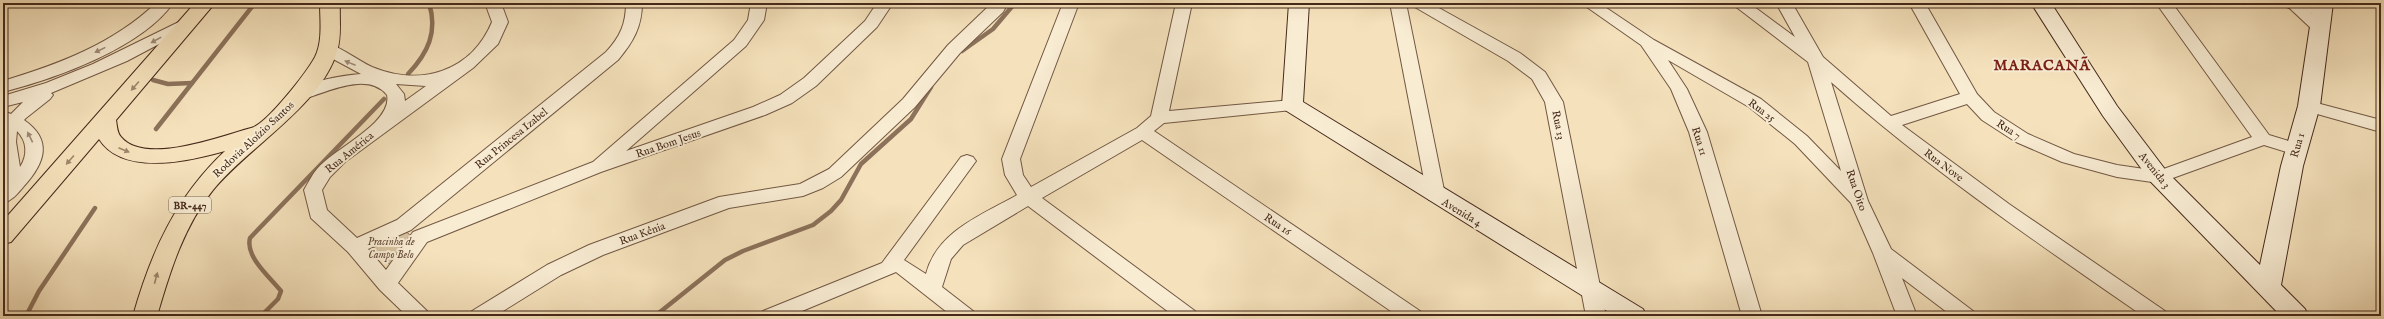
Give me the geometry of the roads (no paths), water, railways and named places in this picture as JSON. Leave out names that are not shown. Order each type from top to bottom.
[{"type":"main road","points":[[3,236],[205,3]]},
{"type":"main road","name":"Rodovia Aloízio Santos","points":[[145,316],[159,266],[173,233],[188,208],[223,164],[276,120],[300,95],[316,73],[328,49],[330,3]]},
{"type":"main road","points":[[105,120],[107,135],[119,147],[134,153],[153,156],[183,154],[216,147],[248,136],[276,120]]},
{"type":"street","points":[[3,88],[70,64],[120,40],[149,20],[165,3]]},
{"type":"street","name":"Rua América","points":[[420,316],[388,285],[355,247],[318,213],[313,190],[328,168],[467,64],[492,41],[500,22],[493,3]]},
{"type":"street","name":"Rua Princesa Izabel","points":[[355,247],[404,225],[612,56],[629,36],[635,20],[634,3]]},
{"type":"street","points":[[595,168],[740,43],[756,20],[758,3]]},
{"type":"street","name":"Rua Bom Jesus","points":[[420,237],[595,168],[759,111],[786,99],[810,82],[871,24],[884,3]]},
{"type":"street","name":"Rua Kênia","points":[[479,316],[554,270],[596,250],[726,202],[803,190],[817,184],[835,173],[909,103],[954,49],[997,9],[1000,3]]},
{"type":"street","points":[[1071,3],[1011,159],[1011,171],[1016,182],[1029,197],[1188,316]]},
{"type":"street","points":[[932,288],[939,258],[948,246],[964,234],[1144,132],[1159,118],[1184,3]]},
{"type":"street","points":[[1159,118],[1292,105],[1299,3]]},
{"type":"street","points":[[1398,3],[1436,195]]},
{"type":"street","name":"Rua 13","points":[[1419,3],[1514,57],[1539,76],[1554,102],[1596,316]]},
{"type":"street","name":"Rua 11","points":[[1589,3],[1647,42],[1680,89],[1698,132],[1752,316]]},
{"type":"street","name":"Rua Nove","points":[[1739,3],[1816,60],[1888,123],[2002,209],[2158,316]]},
{"type":"street","points":[[1784,3],[1816,60]]},
{"type":"street","name":"Rua 7","points":[[1917,3],[1970,97],[1988,116],[2022,138],[2068,158],[2117,170],[2159,177]]},
{"type":"street","name":"Avenida 3","points":[[2041,3],[2110,111],[2159,177],[2296,316]]},
{"type":"street","points":[[2164,3],[2263,139]]},
{"type":"street","points":[[2292,3],[2309,8],[2323,5]]},
{"type":"street","points":[[2292,3],[2321,29]]},
{"type":"street","name":"Rua 1","points":[[2268,287],[2296,149],[2309,106],[2321,29],[2323,5]]},
{"type":"street","points":[[3,102],[63,84],[127,56],[190,21]]},
{"type":"street","name":"Rua 25","points":[[1647,42],[1755,103],[1801,140],[1859,201]]},
{"type":"street","points":[[328,49],[339,58],[362,68],[408,81],[422,82],[437,79],[467,64]]},
{"type":"street","name":"Rua Oito","points":[[1816,60],[1859,201],[1883,253],[1907,316]]},
{"type":"street","points":[[300,95],[344,81],[364,80],[383,83],[390,86],[395,94],[396,104],[390,116],[379,129]]},
{"type":"street","points":[[8,118],[63,84]]},
{"type":"street","points":[[1888,123],[1970,97]]},
{"type":"street","name":"Avenida 4","points":[[1292,105],[1634,316]]},
{"type":"street","points":[[2309,106],[2381,126]]},
{"type":"street","points":[[8,118],[5,144],[16,182]]},
{"type":"street","points":[[3,197],[33,161],[35,149],[31,134],[21,123],[8,118]]},
{"type":"street","name":"Rua 16","points":[[1144,132],[1413,316]]},
{"type":"street","points":[[2159,177],[2263,139],[2296,149]]},
{"type":"street","points":[[770,316],[896,267],[967,161]]},
{"type":"street","points":[[388,285],[400,263],[420,237],[404,225]]},
{"type":"street","points":[[1883,253],[1966,316]]},
{"type":"street","points":[[896,267],[932,288],[966,316]]},
{"type":"waterway","points":[[156,129],[255,3]]},
{"type":"waterway","points":[[408,74],[426,50],[432,33],[432,14],[429,3]]},
{"type":"waterway","points":[[962,51],[993,29],[1015,3]]},
{"type":"waterway","points":[[153,80],[168,84],[192,83]]},
{"type":"waterway","points":[[655,316],[725,260],[743,251],[813,225],[831,211],[841,200],[861,164],[911,119],[931,87]]},
{"type":"waterway","points":[[261,316],[278,299],[281,291],[255,259],[249,245],[250,238],[384,99]]},
{"type":"waterway","points":[[26,316],[39,291],[95,208]]},
{"type":"district","name":"MARACANÃ","points":[[2042,65]]},
{"type":"park label","name":"Pracinha de Campo Belo","points":[[391,247]]}]
